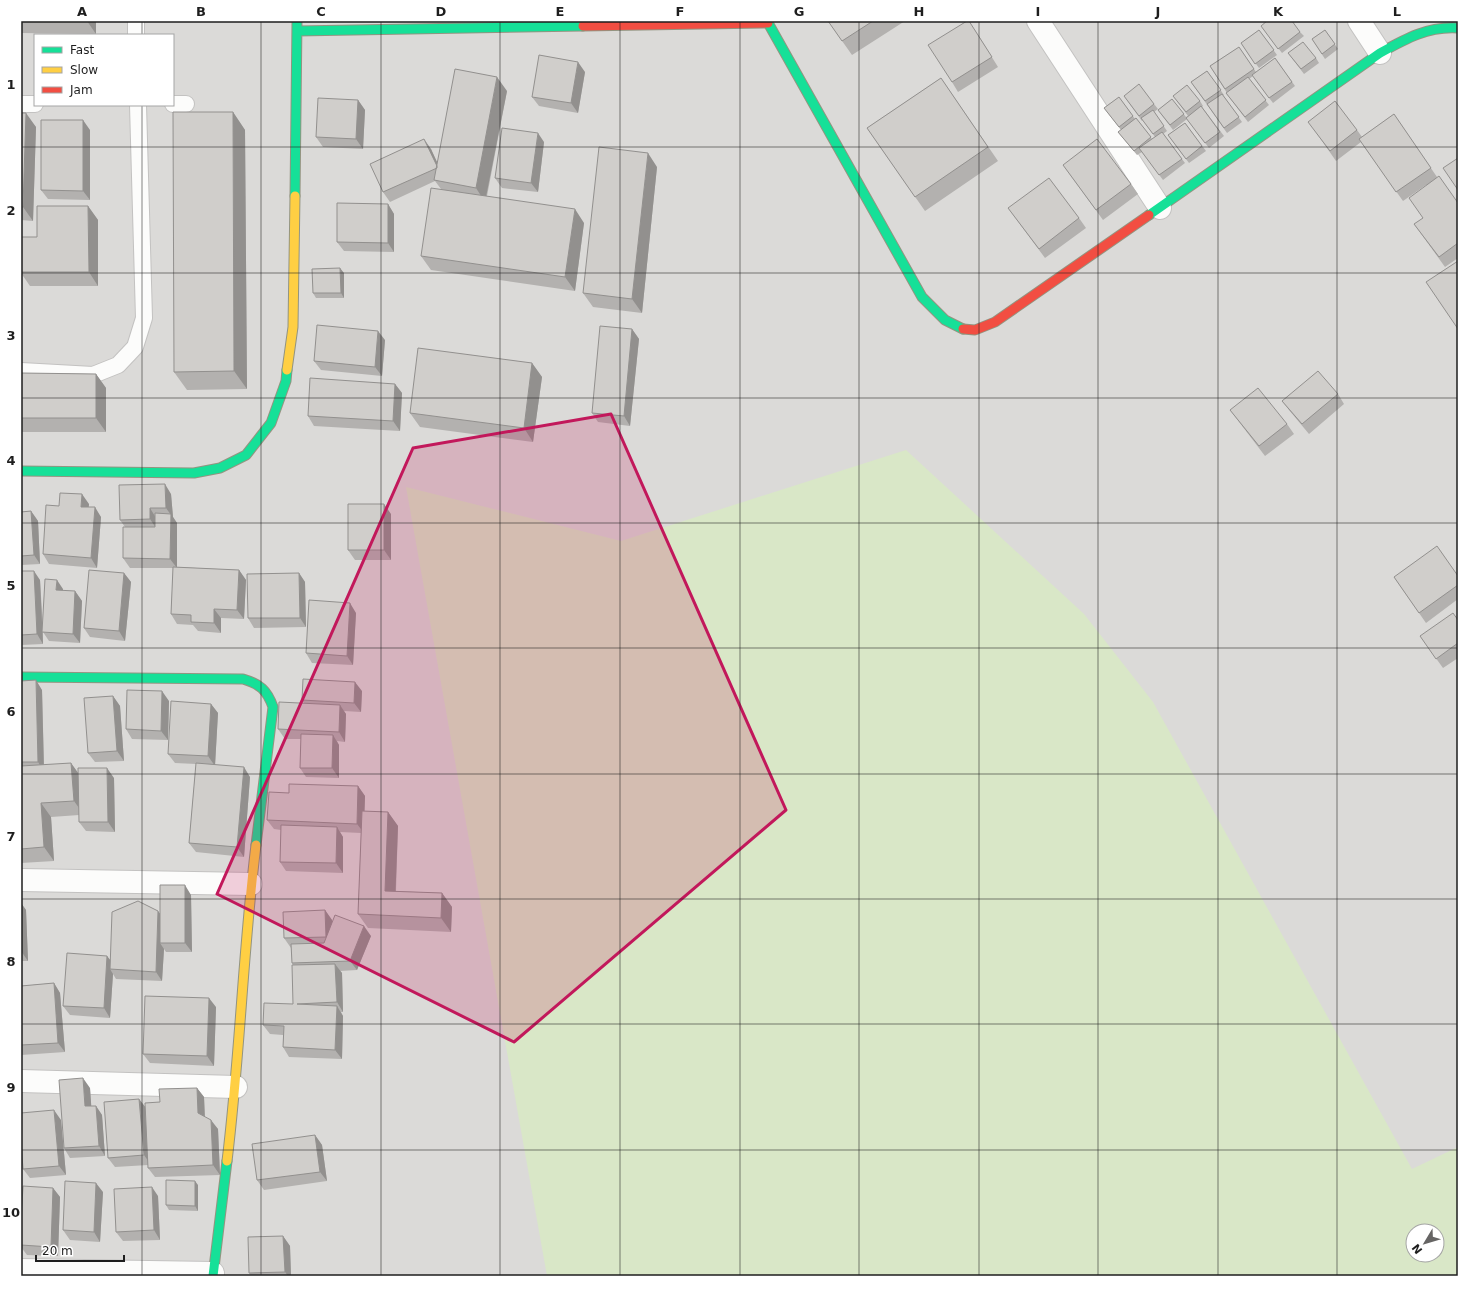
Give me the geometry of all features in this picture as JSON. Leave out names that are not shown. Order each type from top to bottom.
[{"type":"street","points":[[21,471],[194,473],[220,468],[246,455],[271,423],[286,381],[293,327],[297,21]]},
{"type":"street","points":[[1038,21],[1160,208]]},
{"type":"street","points":[[1359,21],[1380,53]]},
{"type":"street","points":[[297,31],[767,22],[922,297],[943,320],[959,329],[974,330],[995,322],[1380,53],[1414,33],[1445,26],[1458,28]]},
{"type":"street","points":[[21,677],[243,679],[258,683],[268,692],[273,707],[251,884],[236,1087],[213,1274],[21,1270]]},
{"type":"street","points":[[21,880],[251,884]]},
{"type":"street","points":[[21,1081],[236,1087]]},
{"type":"lane","points":[[136,21],[136,34]]},
{"type":"lane","points":[[21,104],[34,104]]},
{"type":"lane","points":[[21,371],[93,375],[118,365],[135,347],[144,318],[138,106]]},
{"type":"highlighted area","points":[[611,414],[786,810],[514,1042],[217,894],[413,448]]},
{"type":"shaded area","points":[[21,21],[1458,21],[1458,1276],[21,1276]]},
{"type":"green space","points":[[906,450],[1084,614],[1153,702],[1412,1169],[1458,1147],[1458,1276],[547,1276],[406,487],[621,541]]},
{"type":"building","points":[[828,21],[873,21],[842,41]]},
{"type":"building","points":[[969,21],[992,57],[952,82],[928,45]]},
{"type":"building","points":[[1267,21],[1292,21],[1300,32],[1278,49],[1261,26]]},
{"type":"building","points":[[1259,30],[1274,50],[1255,64],[1241,43]]},
{"type":"building","points":[[1325,30],[1335,44],[1322,54],[1312,39]]},
{"type":"building","points":[[1303,42],[1316,58],[1301,69],[1288,53]]},
{"type":"building","points":[[1239,47],[1254,69],[1225,89],[1210,66]]},
{"type":"building","points":[[539,55],[578,62],[571,103],[532,97]]},
{"type":"building","points":[[1275,58],[1292,82],[1269,98],[1252,75]]},
{"type":"building","points":[[455,69],[497,77],[476,188],[434,180]]},
{"type":"building","points":[[1207,71],[1221,90],[1205,101],[1191,82]]},
{"type":"building","points":[[1248,77],[1266,100],[1245,117],[1226,93]]},
{"type":"building","points":[[941,78],[988,147],[915,197],[867,128]]},
{"type":"building","points":[[1139,84],[1154,104],[1139,116],[1124,96]]},
{"type":"building","points":[[1187,85],[1200,101],[1186,112],[1173,96]]},
{"type":"building","points":[[1222,94],[1239,117],[1224,128],[1207,104]]},
{"type":"building","points":[[1119,97],[1133,116],[1119,127],[1104,108]]},
{"type":"building","points":[[318,98],[358,100],[356,139],[316,137]]},
{"type":"building","points":[[1172,99],[1184,114],[1170,125],[1158,110]]},
{"type":"building","points":[[1335,101],[1357,130],[1330,151],[1308,122]]},
{"type":"building","points":[[1201,106],[1220,132],[1205,143],[1186,118]]},
{"type":"building","points":[[1153,110],[1164,126],[1153,134],[1141,118]]},
{"type":"building","points":[[173,112],[233,112],[234,371],[174,372]]},
{"type":"building","points":[[21,113],[26,113],[23,207],[21,207]]},
{"type":"building","points":[[1394,114],[1431,168],[1396,192],[1359,139]]},
{"type":"building","points":[[1136,118],[1151,137],[1134,151],[1118,132]]},
{"type":"building","points":[[41,120],[83,120],[83,191],[41,190]]},
{"type":"building","points":[[1185,123],[1202,146],[1186,159],[1168,135]]},
{"type":"building","points":[[502,128],[538,133],[531,183],[495,178]]},
{"type":"building","points":[[1162,132],[1182,159],[1159,175],[1139,148]]},
{"type":"building","points":[[424,139],[437,168],[383,192],[370,164]]},
{"type":"building","points":[[1097,139],[1131,184],[1096,210],[1063,165]]},
{"type":"building","points":[[599,147],[648,153],[632,299],[583,293]]},
{"type":"building","points":[[1458,158],[1458,190],[1443,168]]},
{"type":"building","points":[[1439,176],[1458,203],[1458,243],[1439,257],[1414,224],[1423,218],[1409,198]]},
{"type":"building","points":[[1049,178],[1079,218],[1039,249],[1008,208]]},
{"type":"building","points":[[431,188],[575,209],[565,277],[421,256]]},
{"type":"building","points":[[337,203],[388,204],[388,243],[337,242]]},
{"type":"building","points":[[37,206],[88,206],[89,272],[21,272],[21,237],[37,237]]},
{"type":"building","points":[[1458,261],[1458,329],[1426,282]]},
{"type":"building","points":[[340,268],[341,293],[313,293],[312,269]]},
{"type":"building","points":[[317,325],[378,331],[375,367],[314,361]]},
{"type":"building","points":[[600,326],[632,329],[624,416],[592,413]]},
{"type":"building","points":[[418,348],[532,363],[524,428],[410,413]]},
{"type":"building","points":[[1318,371],[1338,394],[1302,424],[1282,401]]},
{"type":"building","points":[[21,373],[96,374],[96,418],[21,418]]},
{"type":"building","points":[[310,378],[395,384],[393,421],[308,416]]},
{"type":"building","points":[[1258,388],[1287,424],[1259,446],[1230,410]]},
{"type":"building","points":[[165,484],[166,508],[150,508],[150,519],[120,520],[119,485]]},
{"type":"building","points":[[60,493],[82,494],[81,507],[95,507],[91,558],[43,554],[46,505],[59,506]]},
{"type":"building","points":[[348,504],[384,504],[384,550],[348,550]]},
{"type":"building","points":[[31,511],[34,555],[21,556],[21,512]]},
{"type":"building","points":[[155,513],[171,514],[170,559],[123,558],[123,527],[155,527]]},
{"type":"building","points":[[1437,546],[1458,576],[1458,585],[1419,613],[1394,577]]},
{"type":"building","points":[[173,567],[239,570],[237,610],[214,609],[214,623],[191,622],[191,615],[171,614]]},
{"type":"building","points":[[89,570],[124,573],[119,631],[84,628]]},
{"type":"building","points":[[21,571],[34,571],[37,634],[21,635]]},
{"type":"building","points":[[299,573],[300,618],[248,618],[247,574]]},
{"type":"building","points":[[45,579],[57,580],[56,590],[75,591],[73,634],[42,632]]},
{"type":"building","points":[[309,600],[350,603],[347,656],[306,653]]},
{"type":"building","points":[[1453,613],[1458,620],[1458,643],[1436,659],[1420,636]]},
{"type":"building","points":[[303,679],[355,682],[354,703],[302,700]]},
{"type":"building","points":[[36,680],[38,762],[21,762],[21,681]]},
{"type":"building","points":[[127,690],[162,691],[161,731],[126,729]]},
{"type":"building","points":[[113,696],[117,751],[88,753],[84,698]]},
{"type":"building","points":[[171,701],[211,704],[208,756],[168,754]]},
{"type":"building","points":[[279,702],[340,705],[339,732],[278,729]]},
{"type":"building","points":[[301,734],[333,735],[332,768],[300,768]]},
{"type":"building","points":[[71,763],[74,801],[41,803],[44,847],[21,849],[21,766]]},
{"type":"building","points":[[196,763],[244,767],[237,847],[189,843]]},
{"type":"building","points":[[78,768],[107,768],[108,822],[79,822]]},
{"type":"building","points":[[289,784],[358,786],[357,824],[267,820],[269,792],[289,793]]},
{"type":"building","points":[[362,811],[388,812],[385,891],[442,893],[441,918],[358,914]]},
{"type":"building","points":[[281,825],[337,827],[336,863],[280,862]]},
{"type":"building","points":[[160,885],[185,885],[185,943],[160,943]]},
{"type":"building","points":[[138,901],[158,911],[156,972],[110,969],[112,912]]},
{"type":"building","points":[[325,910],[326,937],[284,938],[283,912]]},
{"type":"building","points":[[335,915],[364,926],[350,961],[292,963],[291,944],[324,943]]},
{"type":"building","points":[[67,953],[107,956],[104,1008],[63,1006]]},
{"type":"building","points":[[335,964],[337,1002],[297,1004],[337,1006],[335,1050],[283,1047],[284,1026],[263,1025],[264,1003],[293,1004],[292,965]]},
{"type":"building","points":[[54,983],[58,1043],[21,1045],[21,986]]},
{"type":"building","points":[[145,996],[209,998],[207,1056],[143,1054]]},
{"type":"building","points":[[83,1078],[85,1106],[96,1106],[99,1146],[64,1148],[59,1080]]},
{"type":"building","points":[[197,1088],[198,1113],[211,1120],[213,1165],[148,1168],[145,1103],[160,1102],[159,1089]]},
{"type":"building","points":[[139,1099],[144,1155],[108,1158],[104,1102]]},
{"type":"building","points":[[54,1110],[59,1166],[23,1169],[21,1113]]},
{"type":"building","points":[[315,1135],[320,1172],[257,1180],[252,1144]]},
{"type":"building","points":[[166,1180],[195,1181],[195,1206],[166,1205]]},
{"type":"building","points":[[65,1181],[96,1183],[94,1232],[63,1230]]},
{"type":"building","points":[[23,1186],[53,1188],[51,1247],[21,1245]]},
{"type":"building","points":[[152,1187],[154,1230],[116,1232],[114,1189]]},
{"type":"building","points":[[283,1236],[285,1272],[249,1273],[248,1237]]},
{"type":"traffic: fast","points":[[295,196],[297,21]]},
{"type":"traffic: fast","points":[[767,21],[922,297],[945,320],[963,329]]},
{"type":"traffic: fast","points":[[297,31],[583,26]]},
{"type":"traffic: fast","points":[[1149,215],[1380,53],[1417,34],[1437,29],[1458,28]]},
{"type":"traffic: fast","points":[[21,471],[194,473],[220,468],[246,455],[271,423],[286,381],[287,370]]},
{"type":"traffic: fast","points":[[21,677],[243,679],[262,688],[273,707],[256,845]]},
{"type":"traffic: fast","points":[[213,1276],[227,1161]]},
{"type":"traffic: slow","points":[[287,370],[293,327],[295,196]]},
{"type":"traffic: slow","points":[[227,1161],[256,845]]},
{"type":"traffic: jam","points":[[583,26],[768,23]]},
{"type":"traffic: jam","points":[[963,329],[975,330],[995,322],[1149,215]]}]
